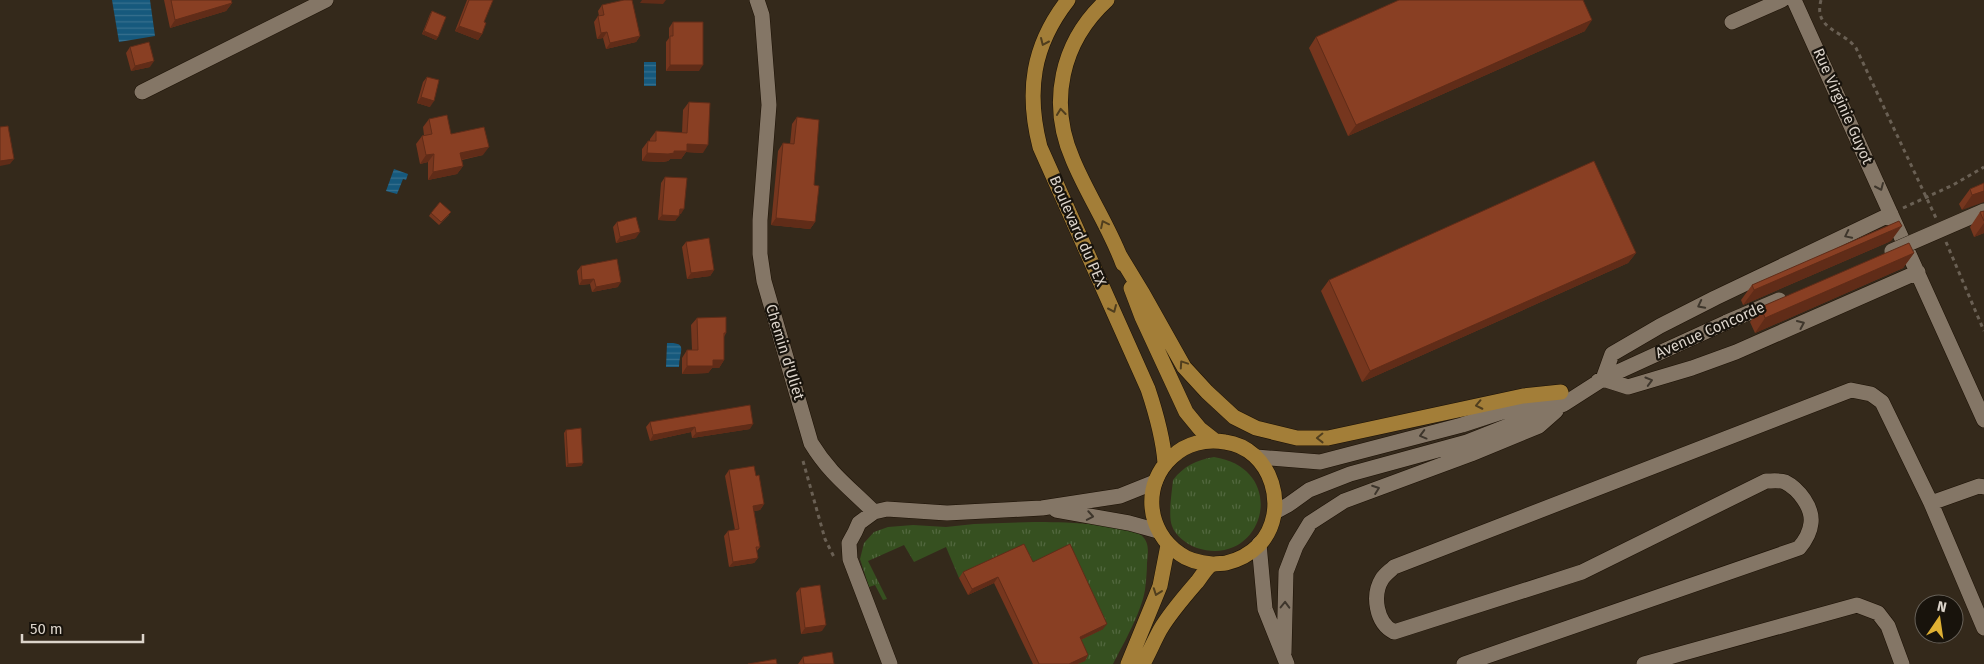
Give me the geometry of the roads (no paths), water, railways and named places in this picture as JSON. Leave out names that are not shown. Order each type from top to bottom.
[{"type":"main road","name":"Boulevard du PEX","points":[[1068,0],[1049,30],[1039,52],[1033,78],[1032,104],[1034,124],[1040,147],[1148,389],[1158,420],[1165,463]]},
{"type":"main road","name":"Boulevard du PEX","points":[[1107,0],[1090,17],[1071,48],[1064,70],[1060,107],[1064,130],[1072,159],[1120,256],[1142,317],[1186,412],[1200,429],[1214,440]]},
{"type":"main road","points":[[1120,256],[1184,367],[1234,417],[1256,428],[1297,438],[1328,438],[1523,396],[1563,398]]},
{"type":"main road","points":[[1214,440],[1236,445],[1256,458],[1266,469],[1272,482],[1275,512],[1266,535],[1259,544],[1238,560],[1212,564],[1196,562],[1181,555],[1168,545],[1158,531],[1151,506],[1155,482],[1165,463],[1187,446],[1214,440]]},
{"type":"main road","points":[[1128,664],[1160,586],[1168,545]]},
{"type":"main road","points":[[1143,664],[1160,630],[1212,564]]},
{"type":"street","points":[[142,92],[326,0]]},
{"type":"street","name":"Chemin d'Uliet","points":[[757,0],[762,15],[768,105],[760,220],[760,254],[764,281],[811,443],[823,462],[840,481],[874,512]]},
{"type":"street","points":[[1732,22],[1782,0]]},
{"type":"street","name":"Rue Virginie Guyot","points":[[1794,0],[1984,420]]},
{"type":"street","points":[[1874,259],[1984,211]]},
{"type":"street","name":"Avenue Concorde","points":[[1603,379],[1612,354],[1660,326],[1892,214]]},
{"type":"street","name":"Avenue Concorde","points":[[1603,379],[1628,387],[1692,368],[1736,352],[1918,272]]},
{"type":"street","name":"Avenue Concorde","points":[[1275,512],[1308,490],[1350,474],[1467,442],[1791,294]]},
{"type":"street","points":[[1464,664],[1799,548],[1806,539],[1811,523],[1808,507],[1797,490],[1784,481],[1766,480],[1582,572],[1394,632],[1387,628],[1380,618],[1376,597],[1382,579],[1394,567],[1851,390],[1871,394],[1882,402],[1931,503],[1984,628]]},
{"type":"street","points":[[1286,659],[1286,572],[1296,546],[1310,523],[1344,500],[1471,454],[1539,426],[1563,398]]},
{"type":"street","name":"Avenue Concorde","points":[[1256,458],[1320,462],[1563,398]]},
{"type":"street","points":[[890,664],[850,559],[849,543],[854,532],[859,523],[874,512],[887,509],[947,513],[1042,508],[1120,496],[1155,482]]},
{"type":"street","points":[[1931,503],[1982,483]]},
{"type":"street","points":[[1042,508],[1129,523],[1158,531]]},
{"type":"street","points":[[1259,544],[1265,609],[1286,659]]},
{"type":"street","points":[[1644,664],[1857,605],[1878,614],[1888,626],[1902,664]]},
{"type":"water","points":[[112,0],[150,0],[155,36],[119,42]]},
{"type":"water","points":[[644,62],[656,62],[656,86],[644,86]]},
{"type":"water","points":[[394,169],[408,174],[406,180],[403,179],[397,194],[386,191]]},
{"type":"water","points":[[667,343],[674,343],[680,346],[679,367],[666,367]]}]
